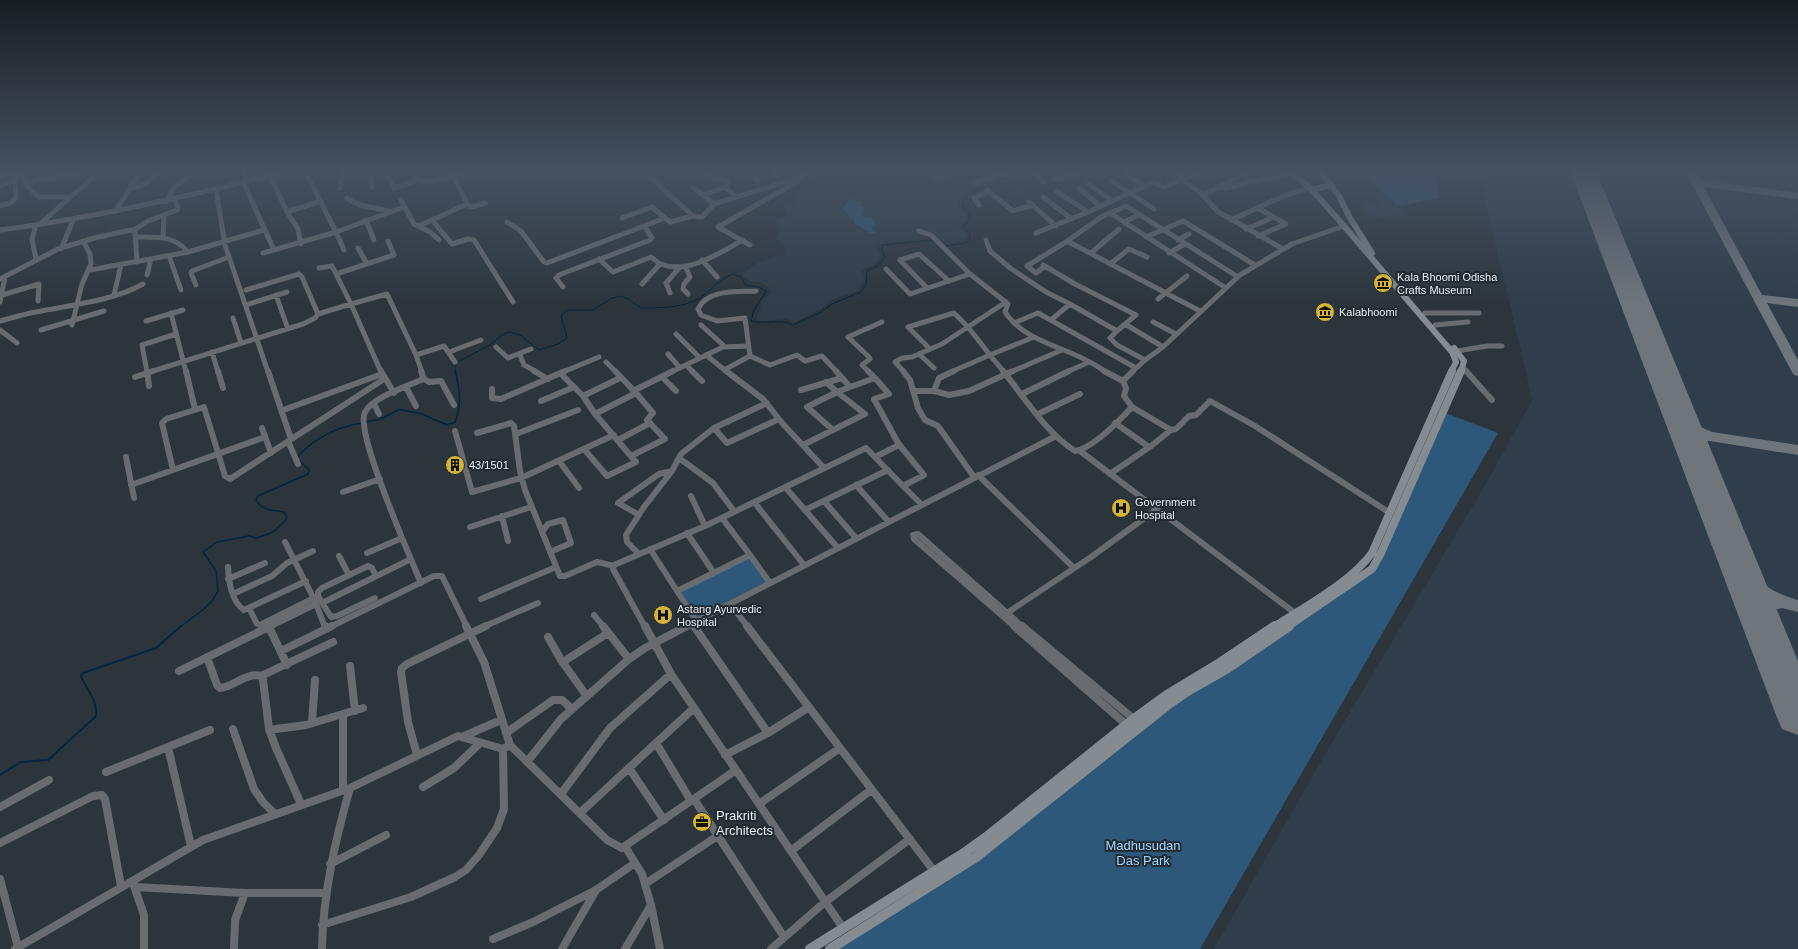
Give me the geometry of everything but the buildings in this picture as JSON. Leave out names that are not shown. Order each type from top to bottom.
[{"type":"main road","points":[[1275,632],[1295,613],[1334,587],[1364,564],[1372,553],[1398,497],[1456,362],[1452,352],[1334,215]]},
{"type":"main road","points":[[830,949],[976,857],[1134,725],[1167,695],[1275,632],[1372,568],[1381,553],[1463,368],[1464,361],[1370,250],[1349,215]]},
{"type":"main road","points":[[810,949],[989,835],[1134,725]]},
{"type":"street","points":[[36,259],[32,238],[38,224],[48,215]]},
{"type":"street","points":[[1,231],[90,215]]},
{"type":"street","points":[[0,302],[2,295],[2,278],[36,259],[83,241],[134,230],[144,223],[163,215]]},
{"type":"street","points":[[163,238],[164,215]]},
{"type":"street","points":[[220,215],[229,258],[298,464]]},
{"type":"street","points":[[258,215],[274,250]]},
{"type":"street","points":[[289,215],[298,229],[300,244]]},
{"type":"street","points":[[327,215],[344,250]]},
{"type":"street","points":[[263,253],[300,244],[380,215]]},
{"type":"street","points":[[409,215],[414,224],[430,232],[439,240]]},
{"type":"street","points":[[419,226],[442,215]]},
{"type":"street","points":[[622,218],[629,215]]},
{"type":"street","points":[[662,215],[670,222],[693,216],[702,217],[704,215]]},
{"type":"street","points":[[738,215],[718,227],[750,245]]},
{"type":"street","points":[[1044,215],[1056,226]]},
{"type":"street","points":[[1066,215],[1072,220]]},
{"type":"street","points":[[1036,233],[1081,215]]},
{"type":"street","points":[[1045,266],[1036,273],[1027,266],[1067,241],[1103,215]]},
{"type":"street","points":[[1114,215],[1169,253],[1226,288]]},
{"type":"street","points":[[1124,222],[1139,215]]},
{"type":"street","points":[[1140,215],[1238,277]]},
{"type":"street","points":[[1224,215],[1283,249]]},
{"type":"street","points":[[1231,220],[1242,215]]},
{"type":"street","points":[[1258,236],[1286,224],[1271,215]]},
{"type":"street","points":[[1246,229],[1274,217]]},
{"type":"street","points":[[61,249],[74,218]]},
{"type":"street","points":[[507,222],[521,231],[544,262],[547,263],[645,227],[665,218]]},
{"type":"street","points":[[366,220],[374,240]]},
{"type":"street","points":[[432,220],[452,244],[468,239],[474,240],[513,302]]},
{"type":"street","points":[[1146,237],[1183,221],[1255,265]]},
{"type":"street","points":[[1123,381],[1145,360],[1163,347],[1200,310],[1238,277],[1255,265],[1292,244],[1344,226]]},
{"type":"street","points":[[563,287],[557,279],[557,276],[650,240],[652,238],[645,227]]},
{"type":"street","points":[[1091,253],[1119,229]]},
{"type":"street","points":[[134,230],[136,237],[137,262]]},
{"type":"street","points":[[90,270],[188,252],[264,230]]},
{"type":"street","points":[[919,231],[933,236],[970,274],[1006,302],[1008,304],[1005,312],[1008,318],[1014,323],[1034,337],[1089,362],[1111,376],[1123,381],[1126,388],[1124,396],[1132,407],[1171,430]]},
{"type":"street","points":[[1178,240],[1189,234]]},
{"type":"street","points":[[136,237],[163,238],[179,242],[188,252]]},
{"type":"street","points":[[599,259],[613,272],[652,257],[660,264],[671,268],[702,260],[743,240]]},
{"type":"street","points":[[986,240],[990,251],[1010,268],[1046,292],[1117,331]]},
{"type":"street","points":[[72,325],[82,284],[90,270],[91,259],[83,241]]},
{"type":"street","points":[[336,274],[395,254],[388,241]]},
{"type":"street","points":[[1067,241],[1200,310]]},
{"type":"street","points":[[1169,253],[1185,244]]},
{"type":"street","points":[[358,248],[367,264]]},
{"type":"street","points":[[1110,264],[1129,249],[1147,257]]},
{"type":"street","points":[[927,288],[900,260],[919,254],[949,281]]},
{"type":"street","points":[[169,256],[181,290]]},
{"type":"street","points":[[196,285],[190,273],[192,271],[229,258]]},
{"type":"street","points":[[147,275],[151,259]]},
{"type":"street","points":[[702,260],[717,277]]},
{"type":"street","points":[[1037,260],[1045,266],[1136,316]]},
{"type":"street","points":[[642,284],[660,264]]},
{"type":"street","points":[[114,295],[121,265]]},
{"type":"street","points":[[319,268],[330,265],[336,274],[383,377],[394,393]]},
{"type":"street","points":[[670,293],[666,282],[683,266]]},
{"type":"street","points":[[683,266],[690,277],[684,284],[683,289],[688,294]]},
{"type":"street","points":[[886,269],[910,294],[970,274]]},
{"type":"street","points":[[246,290],[300,274],[318,314]]},
{"type":"street","points":[[1158,299],[1187,276]]},
{"type":"street","points":[[2,295],[39,284],[38,300]]},
{"type":"street","points":[[0,321],[41,311],[90,302],[136,288],[143,284]]},
{"type":"street","points":[[750,356],[745,318],[717,321],[701,315],[698,309],[699,305],[706,297],[736,292],[756,291]]},
{"type":"street","points":[[250,304],[287,292]]},
{"type":"street","points":[[135,377],[312,320],[318,314],[387,294],[416,355],[423,378],[429,382],[442,381],[454,405]]},
{"type":"street","points":[[276,295],[288,328]]},
{"type":"street","points":[[90,302],[90,315]]},
{"type":"street","points":[[1006,302],[942,344],[919,354],[902,358],[895,362],[910,380],[918,408],[925,420],[938,426],[976,476],[1074,568]]},
{"type":"street","points":[[1051,320],[1070,304]]},
{"type":"street","points":[[41,330],[104,310]]},
{"type":"street","points":[[146,321],[183,310]]},
{"type":"street","points":[[1142,310],[1110,338],[1117,346],[1145,360]]},
{"type":"street","points":[[171,313],[195,409]]},
{"type":"street","points":[[930,349],[908,327],[954,313],[968,327],[1056,436],[1073,450],[1080,451],[1295,613]]},
{"type":"street","points":[[1014,323],[1038,313],[1136,368]]},
{"type":"street","points":[[1424,313],[1479,313]]},
{"type":"street","points":[[233,318],[241,343]]},
{"type":"street","points":[[882,322],[848,337],[869,357],[870,359],[862,363],[862,365],[889,394],[874,399],[899,445],[924,475],[903,486]]},
{"type":"street","points":[[1153,322],[1176,334]]},
{"type":"street","points":[[1434,325],[1468,322]]},
{"type":"street","points":[[1125,324],[1163,347]]},
{"type":"street","points":[[701,325],[723,345],[723,347]]},
{"type":"street","points":[[0,330],[17,343]]},
{"type":"street","points":[[149,386],[142,345],[176,334]]},
{"type":"street","points":[[676,334],[703,356],[763,398],[779,419],[824,468]]},
{"type":"street","points":[[934,391],[939,378],[1034,337]]},
{"type":"street","points":[[449,352],[481,340]]},
{"type":"street","points":[[416,355],[442,346],[445,347],[455,362]]},
{"type":"street","points":[[595,414],[662,377],[723,347],[748,346]]},
{"type":"street","points":[[1457,351],[1487,346],[1502,346]]},
{"type":"street","points":[[496,347],[506,358],[520,355],[531,349]]},
{"type":"street","points":[[914,391],[934,391],[949,395],[969,391],[1062,350]]},
{"type":"street","points":[[212,352],[223,388]]},
{"type":"street","points":[[668,354],[680,368]]},
{"type":"street","points":[[919,354],[934,368]]},
{"type":"street","points":[[520,355],[523,365],[539,372],[548,379]]},
{"type":"street","points":[[750,356],[770,365],[797,355],[804,361],[822,356],[850,387]]},
{"type":"street","points":[[724,370],[750,356]]},
{"type":"street","points":[[492,389],[492,398],[498,400],[599,357]]},
{"type":"street","points":[[606,362],[653,413],[647,420],[665,439],[631,456]]},
{"type":"street","points":[[1022,394],[1089,362]]},
{"type":"street","points":[[686,365],[702,381]]},
{"type":"street","points":[[1463,368],[1492,400]]},
{"type":"street","points":[[561,374],[583,396],[595,414],[636,462],[607,476],[584,449]]},
{"type":"street","points":[[286,409],[383,377]]},
{"type":"street","points":[[172,470],[162,421],[203,406],[205,408],[217,454],[225,476],[230,479],[383,377]]},
{"type":"street","points":[[662,377],[676,391]]},
{"type":"street","points":[[421,583],[390,510],[364,426],[363,418],[366,411],[374,404],[423,378]]},
{"type":"street","points":[[583,396],[620,378]]},
{"type":"street","points":[[801,390],[842,378]]},
{"type":"street","points":[[833,430],[807,407],[837,392],[875,378]]},
{"type":"street","points":[[803,445],[864,414],[826,382]]},
{"type":"street","points":[[406,387],[416,406]]},
{"type":"street","points":[[541,401],[574,387]]},
{"type":"street","points":[[1038,414],[1080,394]]},
{"type":"street","points":[[1110,474],[1171,430],[1176,429],[1189,416],[1196,415],[1210,401],[1255,426],[1390,513]]},
{"type":"street","points":[[638,554],[628,542],[626,535],[672,470],[681,454],[714,428],[767,403]]},
{"type":"street","points":[[374,404],[379,414]]},
{"type":"street","points":[[1080,451],[1115,423],[1132,407]]},
{"type":"street","points":[[516,434],[578,410]]},
{"type":"street","points":[[714,428],[727,442],[779,419]]},
{"type":"street","points":[[477,433],[511,423],[514,426],[521,478],[531,507],[560,576],[565,576],[597,562],[614,566],[638,554],[705,526],[866,448],[921,504]]},
{"type":"street","points":[[456,431],[472,492],[521,478],[584,449],[616,438],[650,423]]},
{"type":"street","points":[[1115,423],[1149,447]]},
{"type":"street","points":[[262,428],[271,453]]},
{"type":"street","points":[[527,762],[561,719],[629,658],[655,642],[695,623],[888,521],[1056,436]]},
{"type":"street","points":[[132,485],[265,437]]},
{"type":"street","points":[[875,457],[899,445]]},
{"type":"street","points":[[126,457],[134,498]]},
{"type":"street","points":[[679,458],[713,483],[734,511]]},
{"type":"street","points":[[559,461],[579,488]]},
{"type":"street","points":[[639,515],[618,502],[659,474],[672,470]]},
{"type":"street","points":[[805,510],[888,470]]},
{"type":"street","points":[[343,492],[380,479]]},
{"type":"street","points":[[856,486],[888,521]]},
{"type":"street","points":[[785,487],[837,548]]},
{"type":"street","points":[[691,496],[705,526]]},
{"type":"street","points":[[824,501],[856,538]]},
{"type":"street","points":[[754,502],[804,565]]},
{"type":"street","points":[[470,527],[531,507]]},
{"type":"street","points":[[1004,615],[1074,568],[1157,509]]},
{"type":"street","points":[[502,516],[508,541]]},
{"type":"street","points":[[722,518],[770,583]]},
{"type":"street","points":[[542,532],[548,524],[563,520],[570,543],[550,552]]},
{"type":"street","points":[[687,533],[714,573]]},
{"type":"street","points":[[1004,615],[918,534],[913,534],[914,539],[1134,725]]},
{"type":"street","points":[[367,553],[402,538]]},
{"type":"street","points":[[285,542],[306,581],[329,616],[333,617],[375,598]]},
{"type":"street","points":[[650,549],[677,591],[695,623],[768,732]]},
{"type":"street","points":[[233,594],[272,576],[293,559],[313,551]]},
{"type":"street","points":[[677,591],[750,555]]},
{"type":"street","points":[[339,556],[349,575]]},
{"type":"street","points":[[249,608],[257,624],[260,625],[376,576],[411,559]]},
{"type":"street","points":[[228,579],[264,563]]},
{"type":"street","points":[[326,629],[318,600],[320,590],[368,566],[372,568],[376,576]]},
{"type":"street","points":[[614,566],[613,569],[655,642],[671,674],[725,755],[792,850],[843,928]]},
{"type":"street","points":[[228,567],[228,579],[233,594],[240,608],[244,610],[306,581]]},
{"type":"street","points":[[481,599],[556,567]]},
{"type":"street","points":[[280,651],[434,576],[442,576],[484,662],[506,733],[507,747],[504,809],[497,828],[479,855],[466,870],[455,877],[411,897],[322,925]]},
{"type":"street","points":[[179,671],[269,627],[318,600]]},
{"type":"street","points":[[417,756],[408,722],[401,672],[402,668],[407,664],[470,633],[538,603]]},
{"type":"street","points":[[730,604],[934,871]]},
{"type":"street","points":[[594,615],[629,658]]},
{"type":"street","points":[[269,627],[287,665]]},
{"type":"street","points":[[563,662],[608,634]]},
{"type":"street","points":[[548,637],[586,695]]},
{"type":"street","points":[[206,657],[217,685],[220,688],[232,686],[254,675],[261,676],[333,642]]},
{"type":"street","points":[[350,666],[355,711]]},
{"type":"street","points":[[561,794],[610,728],[671,674]]},
{"type":"street","points":[[261,676],[263,680],[269,730],[295,786],[301,804]]},
{"type":"street","points":[[312,723],[315,680]]},
{"type":"street","points":[[506,733],[553,700],[562,700],[572,709]]},
{"type":"street","points":[[725,755],[768,732],[809,707]]},
{"type":"street","points":[[269,730],[312,723],[363,708]]},
{"type":"street","points":[[580,813],[694,708]]},
{"type":"street","points":[[322,949],[322,925],[325,893],[346,789],[343,714]]},
{"type":"street","points":[[462,737],[501,720]]},
{"type":"street","points":[[233,729],[254,789],[263,802],[275,814]]},
{"type":"street","points":[[106,772],[210,730]]},
{"type":"street","points":[[0,879],[16,948],[122,886],[133,883],[191,846],[216,835],[346,789],[454,737],[462,737],[480,743],[507,747],[527,762],[607,840],[622,848],[626,848],[642,874],[651,905],[660,949]]},
{"type":"street","points":[[423,786],[450,772],[462,763],[480,743]]},
{"type":"street","points":[[656,743],[693,800],[719,835],[784,937]]},
{"type":"street","points":[[168,747],[191,846]]},
{"type":"street","points":[[759,804],[840,748]]},
{"type":"street","points":[[629,768],[664,820]]},
{"type":"street","points":[[622,848],[736,770]]},
{"type":"street","points":[[0,806],[48,780]]},
{"type":"street","points":[[792,850],[871,790]]},
{"type":"street","points":[[0,843],[93,796],[102,795],[105,799],[122,886]]},
{"type":"street","points":[[330,864],[386,835]]},
{"type":"street","points":[[645,884],[719,835]]},
{"type":"street","points":[[771,949],[825,902],[910,840]]},
{"type":"street","points":[[493,939],[533,922],[596,890],[636,863]]},
{"type":"street","points":[[133,883],[245,893],[325,893]]},
{"type":"street","points":[[133,883],[145,911],[146,923],[144,949]]},
{"type":"street","points":[[562,949],[596,890]]},
{"type":"street","points":[[234,949],[234,921],[245,893]]},
{"type":"street","points":[[625,949],[651,905]]},
{"type":"shaded area","points":[[787,215],[966,215],[965,221],[959,226],[967,236],[965,239],[947,244],[935,237],[882,243],[876,248],[881,256],[874,264],[862,270],[861,272],[864,280],[857,291],[832,300],[820,309],[794,323],[787,319],[764,321],[756,319],[760,310],[761,301],[771,292],[770,289],[760,282],[750,282],[742,274],[759,262],[785,254],[786,250],[782,243],[774,238],[782,229],[775,220],[787,217]]},
{"type":"shaded area","points":[[1370,215],[1401,215],[1372,218]]},
{"type":"shaded area","points":[[1489,215],[1798,215],[1798,949],[1214,949],[1324,756],[1484,487],[1532,401]]},
{"type":"green space","points":[[849,215],[863,215],[864,217],[871,216],[876,226],[872,227],[875,233],[870,233],[854,223],[854,219],[850,219]]},
{"type":"green space","name":"Madhusudan Das Park","points":[[1443,412],[1498,433],[1200,949],[838,949],[1133,730],[1374,571]]},
{"type":"green space","points":[[749,557],[768,583],[697,621],[678,592]]},
{"type":"waterway","points":[[945,246],[966,243],[970,239],[970,235],[963,226],[969,221],[969,215]]},
{"type":"waterway","points":[[456,372],[455,364],[490,345],[502,335],[509,332],[520,335],[539,350],[558,344],[567,338],[561,316],[567,310],[593,310],[612,298],[620,296],[628,299],[641,308],[679,306],[700,298],[728,276],[733,274],[742,278],[745,285],[759,287],[766,291],[754,310],[751,321],[782,322],[793,325],[819,313],[834,303],[861,292],[866,284],[867,271],[877,266],[885,257],[881,250],[883,245],[933,240]]},
{"type":"waterway","points":[[366,422],[381,419],[398,410],[422,414],[447,425],[455,422],[459,409],[460,397],[455,371]]},
{"type":"waterway","points":[[180,627],[204,609],[212,601],[218,591],[216,571],[203,552],[217,542],[249,536],[256,538],[273,532],[285,521],[287,517],[284,512],[268,509],[258,504],[256,500],[258,496],[308,474],[309,470],[299,460],[298,456],[312,443],[336,430],[362,423]]},
{"type":"waterway","points":[[0,775],[21,762],[48,760],[96,716],[95,705],[81,676],[83,673],[156,648],[181,626]]},
{"type":"taxiway","points":[[1714,215],[1798,372]]},
{"type":"taxiway","points":[[1759,298],[1798,303]]},
{"type":"taxiway","points":[[1681,419],[1691,428],[1710,436]]},
{"type":"taxiway","points":[[1692,447],[1694,441],[1698,437],[1710,436]]},
{"type":"taxiway","points":[[1710,436],[1798,450]]},
{"type":"taxiway","points":[[1741,573],[1766,594],[1780,601],[1798,606]]},
{"type":"taxiway","points":[[1759,616],[1759,611],[1765,605],[1781,602]]},
{"type":"taxiway","points":[[1793,703],[1798,707]]},
{"type":"runway","points":[[1601,215],[1798,715]]},
{"type":"place","name":"Kala Bhoomi Odisha Crafts Museum","points":[[1383,283]]},
{"type":"place","name":"Kalabhoomi","points":[[1325,312]]},
{"type":"place","name":"43/1501","points":[[455,465]]},
{"type":"place","name":"Government Hospital","points":[[1121,508]]},
{"type":"place","name":"Astang Ayurvedic Hospital","points":[[663,615]]},
{"type":"place","name":"Prakriti Architects","points":[[702,822]]}]
